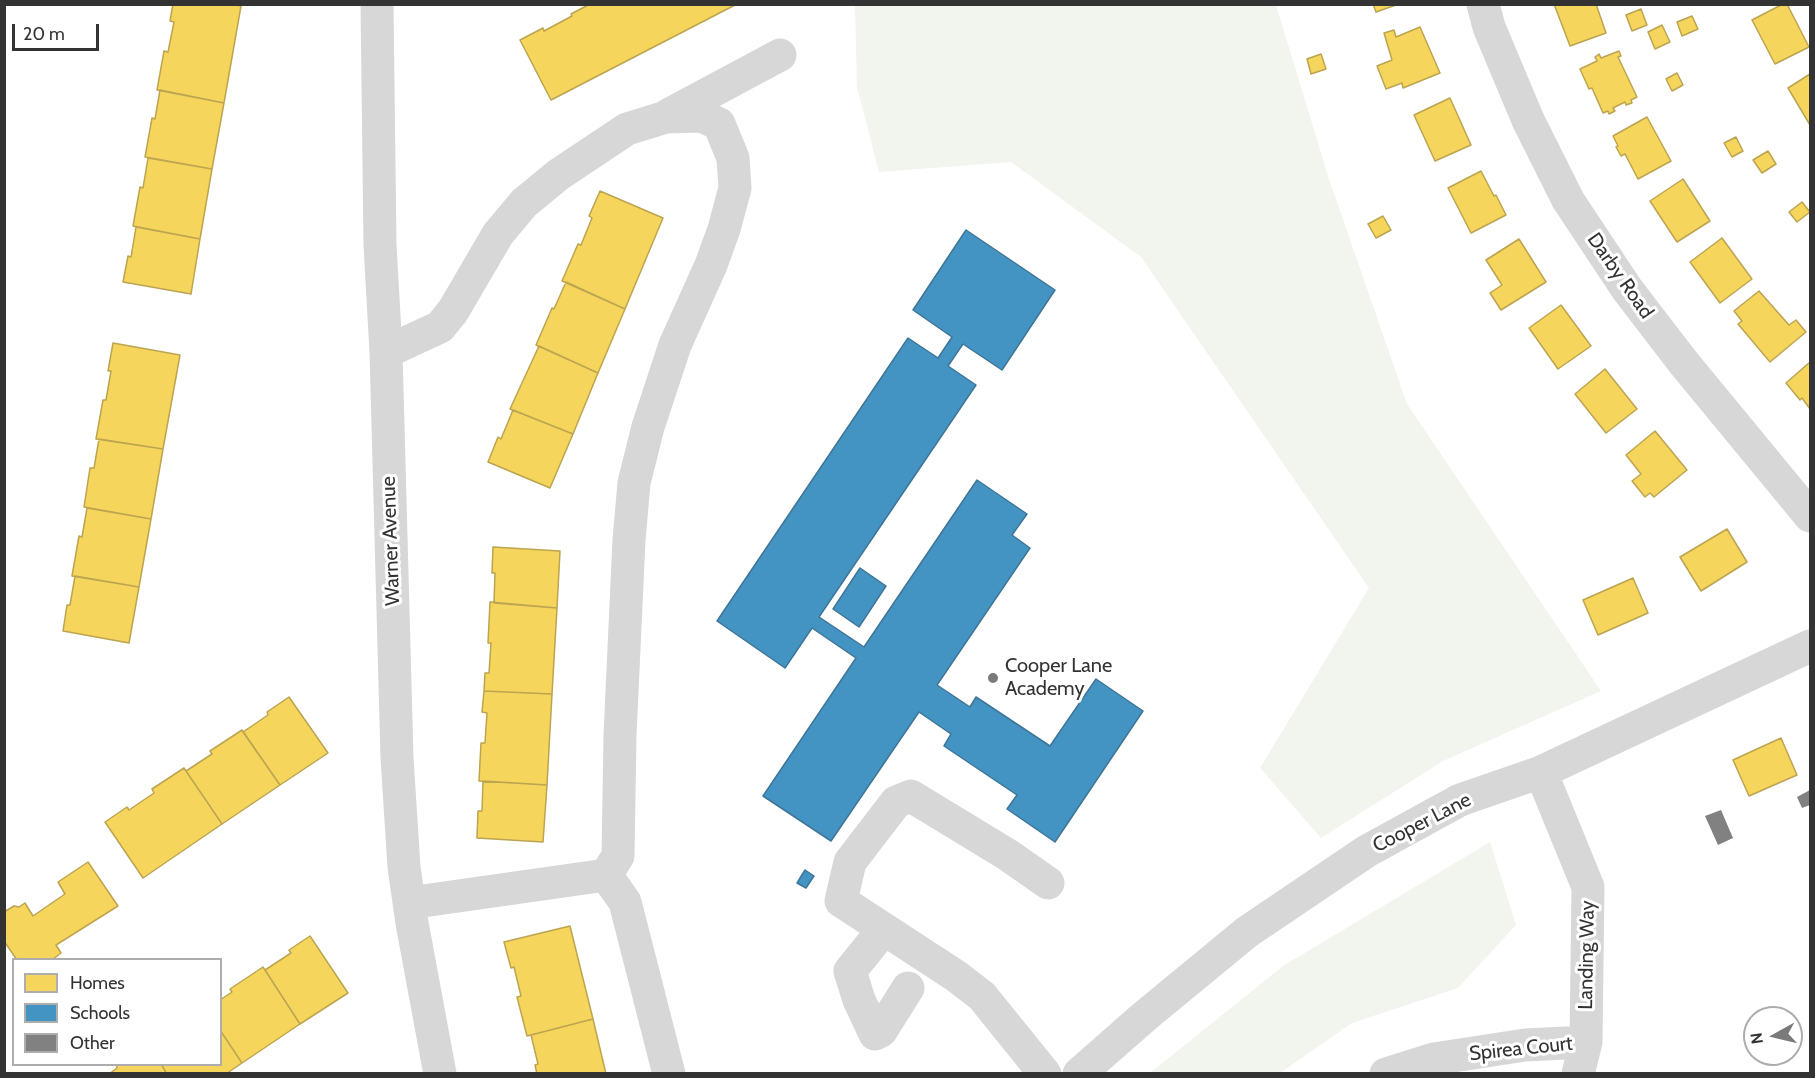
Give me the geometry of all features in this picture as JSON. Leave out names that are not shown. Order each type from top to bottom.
[{"type":"street","name":"Warner Avenue","points":[[377,4],[380,234],[386,352],[397,758],[404,867],[440,1074]]},
{"type":"street","name":"Darby Road","points":[[1483,4],[1489,27],[1528,120],[1568,200],[1627,289],[1669,344],[1810,516]]},
{"type":"street","points":[[386,352],[440,327],[453,310],[498,234],[524,203],[558,175],[627,129],[666,117],[780,55]]},
{"type":"street","points":[[409,903],[606,875],[618,856],[620,735],[629,540],[634,483],[648,427],[675,345],[711,265],[735,188],[733,158],[719,124],[702,116],[666,117]]},
{"type":"street","name":"Cooper Lane","points":[[1079,1074],[1145,1016],[1248,932],[1367,851],[1460,800],[1541,772],[1810,646]]},
{"type":"street","name":"Landing Way","points":[[1541,772],[1588,887],[1586,1042],[1578,1074]]},
{"type":"street","points":[[1045,1074],[982,996],[956,976],[841,902],[850,862],[896,802],[911,796],[1008,855],[1048,883]]},
{"type":"street","points":[[606,875],[626,902],[669,1074]]},
{"type":"street","points":[[884,929],[850,971],[859,1000],[875,1034],[881,1032],[908,988]]},
{"type":"street","name":"Spirea Court","points":[[1386,1074],[1434,1059],[1525,1045],[1586,1042]]},
{"type":"shaded area","points":[[855,5],[1276,5],[1329,179],[1407,404],[1601,691],[1443,761],[1321,838],[1260,768],[1369,588],[1141,257],[1011,162],[879,172],[857,87]]},
{"type":"shaded area","points":[[1490,842],[1516,925],[1458,988],[1352,1023],[1280,1073],[1150,1073],[1283,966]]},
{"type":"building: Homes","points":[[173,4],[241,6],[224,103],[157,90],[164,51],[168,52],[174,22],[170,21]]},
{"type":"building: Homes","points":[[590,4],[737,4],[551,100],[520,40],[543,28],[544,31]]},
{"type":"building: Homes","points":[[1373,4],[1399,4],[1376,12]]},
{"type":"building: Homes","points":[[1554,4],[1596,4],[1606,33],[1570,46]]},
{"type":"building: Homes","points":[[1787,4],[1809,47],[1775,64],[1752,20]]},
{"type":"building: Homes","points":[[1641,9],[1647,25],[1632,31],[1626,15]]},
{"type":"building: Homes","points":[[1692,16],[1698,29],[1682,36],[1677,22]]},
{"type":"building: Homes","points":[[1662,25],[1670,42],[1655,49],[1648,32]]},
{"type":"building: Homes","points":[[1420,27],[1440,73],[1403,88],[1402,83],[1386,89],[1377,66],[1392,60],[1384,33],[1394,30],[1396,37]]},
{"type":"building: Homes","points":[[1619,51],[1621,56],[1618,57],[1637,97],[1631,100],[1632,103],[1626,105],[1625,102],[1613,108],[1615,111],[1609,114],[1608,111],[1603,113],[1592,88],[1589,89],[1580,69],[1597,61],[1595,57],[1599,54],[1601,58]]},
{"type":"building: Homes","points":[[1321,54],[1326,69],[1311,74],[1307,59]]},
{"type":"building: Homes","points":[[1677,73],[1683,85],[1672,91],[1666,79]]},
{"type":"building: Homes","points":[[1810,74],[1810,125],[1788,88]]},
{"type":"building: Homes","points":[[160,90],[224,103],[212,169],[145,157]]},
{"type":"building: Homes","points":[[1450,98],[1471,145],[1435,161],[1414,115]]},
{"type":"building: Homes","points":[[1647,117],[1671,161],[1638,179],[1625,154],[1621,156],[1613,136]]},
{"type":"building: Homes","points":[[1736,137],[1743,151],[1732,157],[1724,143]]},
{"type":"building: Homes","points":[[1768,151],[1776,164],[1762,173],[1753,160]]},
{"type":"building: Homes","points":[[148,158],[212,169],[200,239],[133,226]]},
{"type":"building: Homes","points":[[1481,171],[1506,215],[1471,233],[1448,188]]},
{"type":"building: Homes","points":[[1683,179],[1710,221],[1677,242],[1650,201]]},
{"type":"building: Homes","points":[[600,191],[663,218],[625,309],[562,281],[578,244],[581,245],[592,218],[589,216]]},
{"type":"building: Homes","points":[[1802,202],[1810,212],[1797,222],[1789,212]]},
{"type":"building: Homes","points":[[1383,216],[1391,230],[1376,238],[1368,224]]},
{"type":"building: Homes","points":[[136,227],[200,239],[191,294],[123,282],[128,256],[131,257]]},
{"type":"building: Homes","points":[[1722,238],[1752,279],[1720,303],[1690,262]]},
{"type":"building: Homes","points":[[1519,239],[1546,282],[1501,310],[1490,293],[1502,285],[1486,260]]},
{"type":"building: Homes","points":[[566,282],[625,309],[598,373],[536,345]]},
{"type":"building: Homes","points":[[1759,291],[1789,325],[1796,320],[1806,332],[1770,362],[1738,324],[1742,321],[1734,311]]},
{"type":"building: Homes","points":[[1561,305],[1591,346],[1558,369],[1529,328]]},
{"type":"building: Homes","points":[[113,343],[180,355],[163,449],[96,439],[103,400],[106,400]]},
{"type":"building: Homes","points":[[539,346],[598,373],[573,434],[510,409]]},
{"type":"building: Homes","points":[[1810,362],[1810,409],[1786,383]]},
{"type":"building: Homes","points":[[1605,369],[1637,409],[1606,433],[1575,394]]},
{"type":"building: Homes","points":[[513,410],[573,434],[550,488],[488,462],[498,437],[501,439]]},
{"type":"building: Homes","points":[[1655,431],[1687,470],[1654,497],[1650,493],[1645,497],[1632,481],[1641,474],[1626,455]]},
{"type":"building: Homes","points":[[99,439],[163,449],[151,519],[84,507],[90,468],[94,468]]},
{"type":"building: Homes","points":[[87,508],[151,519],[139,587],[72,576]]},
{"type":"building: Homes","points":[[1727,529],[1747,562],[1701,591],[1680,557]]},
{"type":"building: Homes","points":[[493,547],[560,551],[557,608],[494,603]]},
{"type":"building: Homes","points":[[75,576],[139,587],[129,643],[63,631]]},
{"type":"building: Homes","points":[[1633,578],[1648,613],[1598,635],[1583,600]]},
{"type":"building: Homes","points":[[490,602],[557,608],[552,694],[484,691],[485,673],[489,673]]},
{"type":"building: Homes","points":[[484,691],[552,694],[547,785],[479,781],[481,743],[485,743],[487,713],[482,712]]},
{"type":"building: Homes","points":[[289,697],[328,753],[280,785],[243,732]]},
{"type":"building: Homes","points":[[242,730],[280,785],[222,824],[186,771],[212,754],[210,751]]},
{"type":"building: Homes","points":[[1781,738],[1797,775],[1749,796],[1733,760]]},
{"type":"building: Homes","points":[[184,768],[222,824],[143,878],[105,822],[127,807],[129,810],[154,793],[152,789]]},
{"type":"building: Homes","points":[[483,781],[547,785],[543,842],[477,838],[478,811],[482,811]]},
{"type":"building: Homes","points":[[88,862],[118,906],[56,945],[61,953],[55,958],[16,958],[4,941],[4,912],[25,903],[33,916],[65,894],[58,882]]},
{"type":"building: Homes","points":[[570,926],[593,1019],[527,1036],[517,997],[521,996],[514,967],[511,968],[504,942]]},
{"type":"building: Homes","points":[[310,936],[348,993],[300,1024],[265,970],[291,953],[289,950]]},
{"type":"building: Homes","points":[[263,967],[300,1024],[242,1063],[222,1033],[222,999],[232,992],[230,989]]},
{"type":"building: Homes","points":[[593,1019],[606,1074],[537,1074],[535,1065],[538,1064],[531,1035]]},
{"type":"building: Homes","points":[[222,1033],[242,1063],[226,1074],[167,1074],[162,1066],[222,1066]]},
{"type":"building: Homes","points":[[116,1066],[162,1066],[167,1074],[109,1074]]},
{"type":"building: Schools","points":[[966,230],[1055,290],[1002,370],[963,344],[948,366],[976,385],[819,617],[864,647],[977,480],[1027,514],[1012,535],[1030,548],[937,685],[970,707],[976,697],[1050,746],[1096,679],[1143,711],[1055,842],[1007,809],[1017,795],[944,746],[951,734],[919,712],[831,841],[763,796],[856,658],[812,628],[785,668],[717,621],[908,338],[938,358],[952,337],[913,310]]},
{"type":"building: Schools","points":[[860,568],[886,586],[859,627],[833,609]]},
{"type":"building: Schools","points":[[805,870],[814,876],[806,888],[797,883]]},
{"type":"building: Other","points":[[1810,790],[1810,805],[1802,808],[1797,797]]},
{"type":"building: Other","points":[[1721,810],[1733,838],[1718,845],[1705,816]]},
{"type":"place","name":"Cooper Lane Academy","points":[[993,678]]}]
